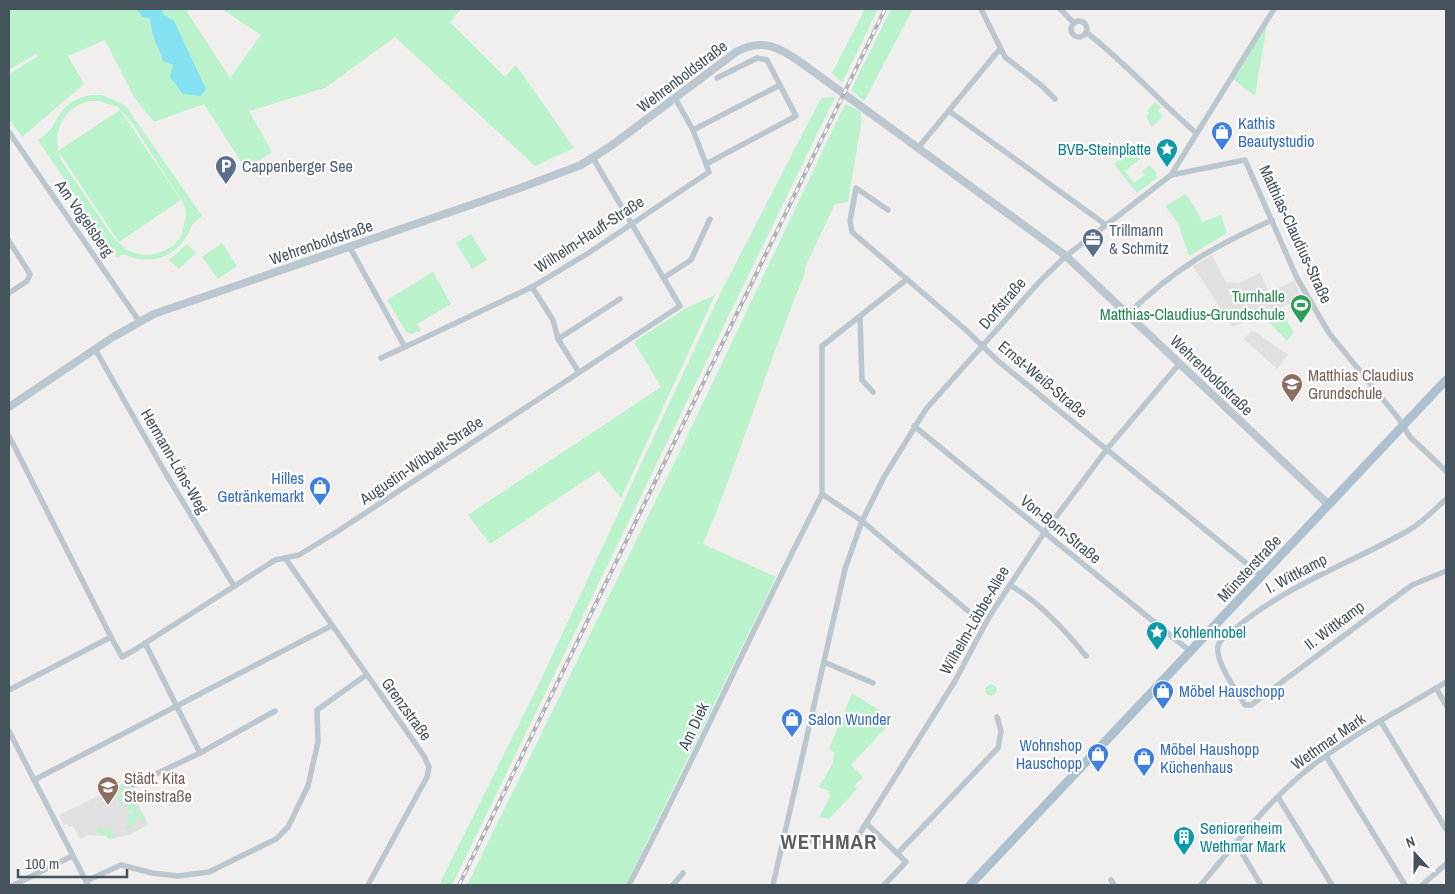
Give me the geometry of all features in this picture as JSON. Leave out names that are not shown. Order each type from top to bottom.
[{"type":"main road","name":"Münsterstraße","points":[[970,885],[1446,380]]},
{"type":"street","points":[[981,9],[1005,57],[1042,86],[1055,99]]},
{"type":"street","points":[[1060,9],[1074,23]]},
{"type":"street","name":"Dorfstraße","points":[[773,885],[845,569],[862,521],[914,426],[926,409],[1017,305],[1066,256],[1171,175],[1274,9]]},
{"type":"street","points":[[1074,23],[1079,21],[1084,23],[1086,32],[1116,55],[1162,103],[1196,133]]},
{"type":"street","points":[[1074,23],[1072,29],[1074,35],[1081,36],[1086,32]]},
{"type":"street","name":"Wehrenboldstraße","points":[[9,407],[140,320],[537,182],[593,158],[742,49],[754,45],[769,44],[785,51],[1066,256],[1329,505]]},
{"type":"street","points":[[918,148],[1000,50]]},
{"type":"street","points":[[675,98],[693,130],[708,163],[796,116],[766,60],[757,58],[717,78]]},
{"type":"street","points":[[693,130],[780,86]]},
{"type":"street","points":[[949,112],[1106,226]]},
{"type":"street","name":"Am Vogelsberg","points":[[9,132],[140,320]]},
{"type":"street","name":"Augustin-Wibbelt-Straße","points":[[112,637],[122,657],[275,560],[299,555],[357,519],[578,371],[680,306],[593,158]]},
{"type":"street","name":"Matthias-Claudius-Straße","points":[[1171,175],[1245,160],[1297,278],[1318,314],[1349,358],[1404,426],[1410,437],[1446,471]]},
{"type":"street","name":"Wilhelm-Hauff-Straße","points":[[381,358],[532,287],[710,172],[708,163]]},
{"type":"street","name":"Ernst-Weiß-Straße","points":[[888,210],[856,188],[850,221],[852,232],[983,346],[1262,576]]},
{"type":"street","points":[[664,277],[691,260],[710,218]]},
{"type":"street","points":[[1128,314],[1183,266],[1230,239],[1272,220]]},
{"type":"street","points":[[9,241],[30,274],[27,281],[9,294]]},
{"type":"street","points":[[350,246],[405,347]]},
{"type":"street","points":[[907,279],[860,318],[822,346],[822,494],[862,521],[974,616]]},
{"type":"street","points":[[532,287],[553,320],[558,339],[578,371]]},
{"type":"street","points":[[558,339],[620,299]]},
{"type":"street","points":[[860,318],[862,380],[873,392]]},
{"type":"street","name":"Hermann-Löns-Weg","points":[[95,349],[166,474],[234,586]]},
{"type":"street","name":"Wilhelm-Löbbe-Allee","points":[[784,834],[850,849],[955,681],[978,635],[1044,533],[1107,449],[1180,363]]},
{"type":"street","name":"Von-Born-Straße","points":[[914,426],[1191,652]]},
{"type":"street","points":[[9,436],[112,637],[9,690]]},
{"type":"street","name":"Am Diek","points":[[629,885],[677,790],[778,578],[822,494]]},
{"type":"street","name":"I. Wittkamp","points":[[1243,703],[1220,662],[1218,646],[1221,640],[1274,599],[1414,527],[1446,500]]},
{"type":"street","name":"Grenzstraße","points":[[285,558],[424,756],[429,767],[427,776],[368,885]]},
{"type":"street","name":"II. Wittkamp","points":[[1243,703],[1246,706],[1251,705],[1412,584],[1446,571]]},
{"type":"street","points":[[1010,585],[1026,595],[1042,609],[1086,656]]},
{"type":"street","points":[[34,780],[331,626]]},
{"type":"street","points":[[145,643],[200,753]]},
{"type":"street","points":[[824,662],[873,683]]},
{"type":"street","points":[[9,731],[87,883],[121,865],[152,873],[178,876],[209,872],[276,839],[288,827],[308,786],[318,742],[317,710],[366,675]]},
{"type":"street","name":"Wethmar Mark","points":[[1201,885],[1278,797],[1326,756],[1446,682]]},
{"type":"street","points":[[1436,688],[1446,704]]},
{"type":"street","points":[[133,785],[200,753],[275,711]]},
{"type":"street","points":[[898,853],[998,748],[1001,731],[997,717]]},
{"type":"street","points":[[1381,722],[1446,829]]},
{"type":"street","points":[[1326,756],[1405,885]]},
{"type":"street","points":[[1278,797],[1332,885]]},
{"type":"street","points":[[867,824],[906,862],[884,885]]},
{"type":"street","points":[[1236,844],[1261,885]]},
{"type":"street","points":[[14,885],[21,884],[72,856]]},
{"type":"street","points":[[1422,885],[1446,864]]},
{"type":"street","points":[[673,885],[683,873]]},
{"type":"shaded area","points":[[1212,255],[1226,282],[1239,283],[1260,273],[1269,292],[1294,281],[1302,299],[1232,327],[1193,266]]},
{"type":"shaded area","points":[[1251,331],[1253,333],[1254,331],[1288,355],[1277,369],[1244,339]]},
{"type":"shaded area","name":"Städt. Kita Steinstraße","points":[[127,782],[148,825],[129,835],[109,839],[106,836],[88,835],[80,839],[73,826],[64,825],[59,815]]},
{"type":"green space","points":[[9,9],[189,9],[187,12],[230,78],[261,35],[222,9],[461,9],[450,22],[505,77],[516,65],[574,148],[535,166],[395,37],[325,88],[249,111],[272,152],[246,169],[204,104],[154,122],[134,97],[105,40],[68,56],[84,84],[22,137],[9,119],[9,74],[38,56],[36,54],[9,70]]},
{"type":"green space","points":[[865,9],[878,9],[842,83],[832,73]]},
{"type":"green space","points":[[891,9],[913,9],[864,101],[851,90]]},
{"type":"green space","points":[[1267,26],[1255,95],[1253,95],[1233,79]]},
{"type":"green space","points":[[91,95],[102,95],[125,105],[202,216],[194,223],[180,245],[173,251],[149,260],[123,254],[117,258],[38,140],[46,134],[70,103]],"holes":[[[89,101],[99,101],[118,107],[132,123],[184,204],[186,215],[181,236],[174,245],[162,252],[150,255],[138,254],[127,250],[113,237],[61,160],[57,141],[58,132],[65,116],[79,105]]]},
{"type":"green space","points":[[835,97],[452,885],[439,885],[538,686],[721,292],[821,98]]},
{"type":"green space","points":[[1155,102],[1161,107],[1158,111],[1163,116],[1152,127],[1146,116],[1149,113],[1147,111]]},
{"type":"green space","points":[[845,104],[860,111],[862,119],[848,202],[835,204],[805,267],[805,273],[730,477],[703,544],[776,577],[626,885],[467,885],[683,445]]},
{"type":"green space","points":[[120,110],[181,200],[119,242],[58,151]]},
{"type":"green space","points":[[1122,150],[1123,153],[1133,152],[1140,159],[1125,171],[1134,183],[1145,175],[1142,171],[1149,165],[1156,172],[1157,178],[1137,193],[1114,164],[1121,157]]},
{"type":"green space","points":[[1186,194],[1202,222],[1221,215],[1227,233],[1189,256],[1178,223],[1165,206]]},
{"type":"green space","points":[[471,234],[487,260],[472,269],[456,243]]},
{"type":"green space","points":[[222,243],[237,266],[218,279],[202,257]]},
{"type":"green space","points":[[187,244],[196,253],[179,269],[169,260]]},
{"type":"green space","points":[[433,272],[451,304],[417,324],[421,331],[411,334],[406,332],[387,300]]},
{"type":"green space","points":[[715,295],[621,498],[599,471],[490,544],[468,515],[661,387],[634,342],[686,308]]},
{"type":"green space","points":[[1282,314],[1294,332],[1287,341],[1267,320]]},
{"type":"green space","points":[[991,684],[997,690],[991,696],[985,690]]},
{"type":"green space","points":[[852,693],[880,711],[890,723],[851,765],[863,777],[854,786],[857,789],[829,819],[819,817],[830,797],[829,791],[819,787],[833,763],[834,752],[829,749]]},
{"type":"green space","points":[[127,782],[133,793],[128,793],[128,788],[125,785],[120,797],[122,799],[127,795],[128,800],[135,805],[139,813],[142,812],[146,821],[142,822],[142,819],[136,817],[135,824],[126,830],[125,826],[130,824],[126,814],[132,814],[134,810],[128,810],[125,802],[119,802],[117,797],[105,800],[103,795]]},
{"type":"green space","points":[[101,827],[103,831],[111,827],[114,838],[109,839],[106,836],[99,835],[96,830]]},
{"type":"water","points":[[137,9],[162,9],[164,15],[174,21],[206,89],[201,96],[183,94],[170,77],[173,65],[163,61],[149,18],[142,17]]},
{"type":"railway","points":[[459,885],[885,9]]},
{"type":"place","name":"Kathis Beautystudio","points":[[1222,151]]},
{"type":"place","name":"BVB-Steinplatte","points":[[1167,168]]},
{"type":"place","name":"Cappenberger See","points":[[226,185]]},
{"type":"place","name":"Trillmann & Schmitz","points":[[1093,258]]},
{"type":"place","name":"Turnhalle Matthias-Claudius-Grundschule","points":[[1301,324]]},
{"type":"place","name":"Matthias Claudius Grundschule","points":[[1292,403]]},
{"type":"place","name":"Hilles Getränkemarkt","points":[[320,506]]},
{"type":"place","name":"Kohlenhobel","points":[[1157,651]]},
{"type":"place","name":"Möbel Hauschopp","points":[[1163,710]]},
{"type":"place","name":"Salon Wunder","points":[[792,738]]},
{"type":"place","name":"Wohnshop Hauschopp","points":[[1098,773]]},
{"type":"place","name":"Möbel Haushopp Küchenhaus","points":[[1144,777]]},
{"type":"place","name":"Städt. Kita Steinstraße","points":[[108,806]]},
{"type":"place","name":"Seniorenheim Wethmar Mark","points":[[1184,856]]},
{"type":"district","name":"WETHMAR","points":[[829,842]]}]
